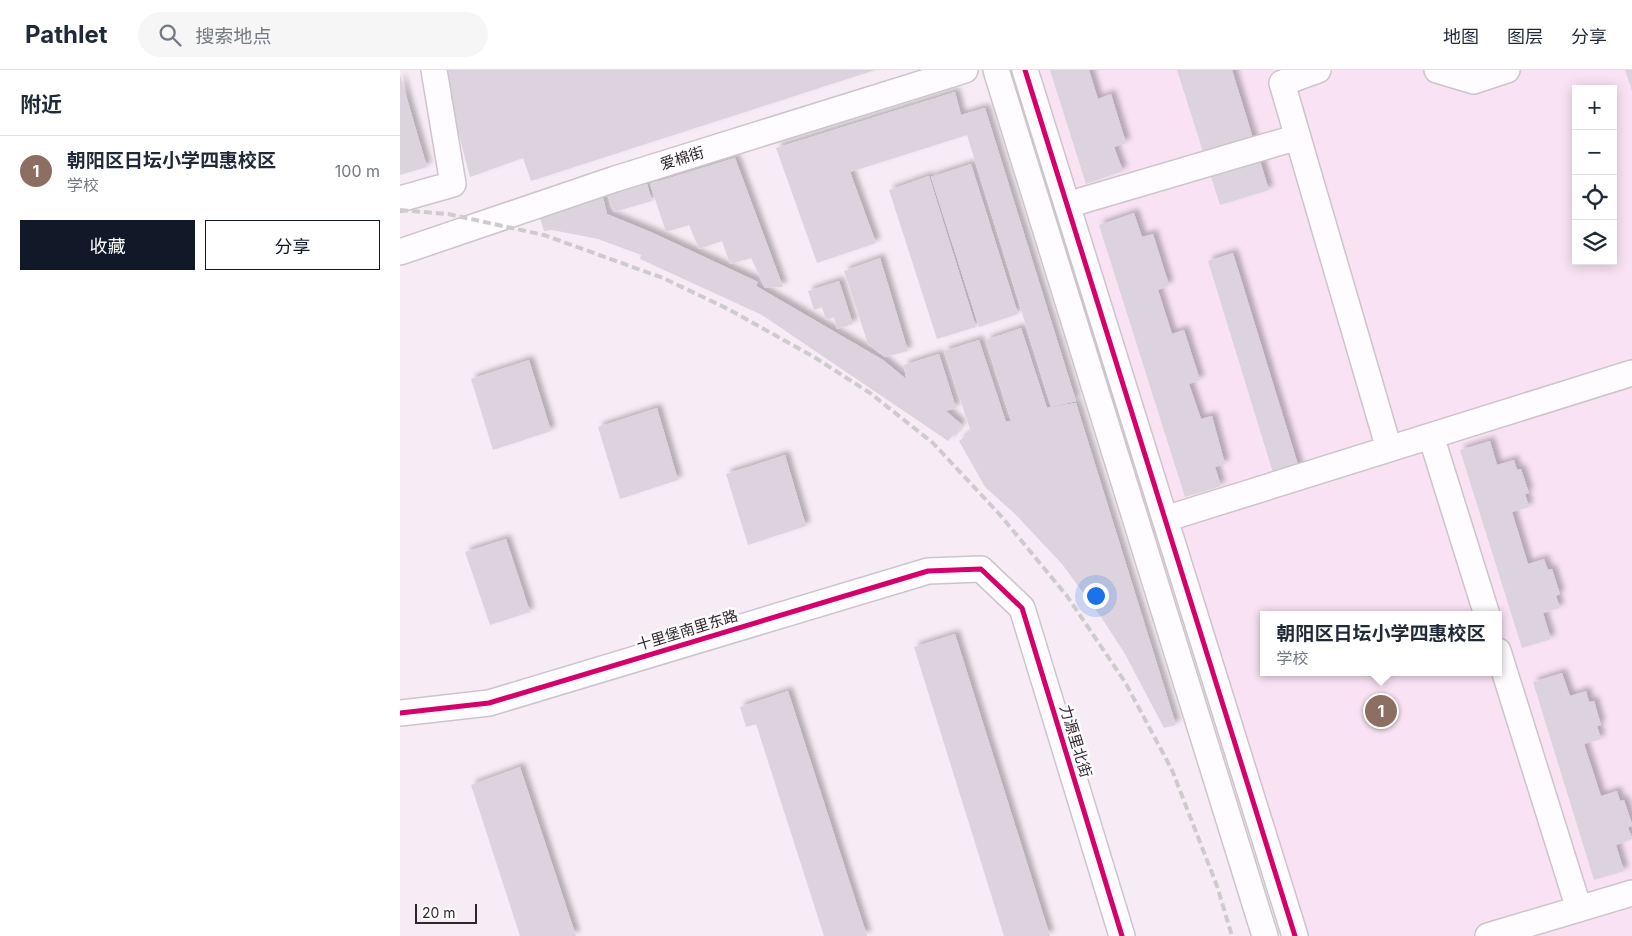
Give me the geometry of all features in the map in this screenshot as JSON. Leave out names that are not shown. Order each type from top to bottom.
[{"type":"street","points":[[400,199],[454,184],[434,70]]},
{"type":"street","name":"爱棉街","points":[[400,252],[615,179],[965,70]]},
{"type":"street","points":[[996,70],[1265,936]]},
{"type":"street","points":[[1025,70],[1295,936]]},
{"type":"street","points":[[1318,70],[1282,83],[1389,449]]},
{"type":"street","points":[[1437,70],[1474,81],[1508,70]]},
{"type":"street","points":[[1067,206],[1298,137]]},
{"type":"street","points":[[1165,519],[1632,373]]},
{"type":"street","points":[[1431,436],[1486,611]]},
{"type":"street","name":"十里堡南里东路","points":[[400,714],[489,703],[928,571],[981,569]]},
{"type":"street","name":"力源里北街","points":[[981,569],[1022,608],[1122,936]]},
{"type":"street","points":[[1502,664],[1579,909]]},
{"type":"street","points":[[1488,936],[1632,893]]},
{"type":"shaded area","points":[[1030,70],[1632,70],[1632,936],[1299,936]]},
{"type":"building","points":[[442,70],[875,70],[531,181],[523,158],[470,177]]},
{"type":"building","points":[[1050,70],[1089,70],[1098,99],[1111,94],[1126,143],[1114,147],[1123,171],[1086,184]]},
{"type":"building","points":[[1177,70],[1232,70],[1269,190],[1220,205]]},
{"type":"building","points":[[1625,70],[1632,70],[1632,91]]},
{"type":"building","points":[[400,75],[427,167],[400,175]]},
{"type":"building","points":[[955,92],[961,115],[985,108],[1076,401],[1051,407],[967,135],[850,172],[876,243],[817,263],[776,148]]},
{"type":"building","points":[[735,158],[783,287],[765,288],[751,258],[730,264],[722,241],[699,249],[689,225],[666,232],[650,184]]},
{"type":"building","points":[[971,164],[1018,314],[979,327],[931,177]]},
{"type":"building","points":[[929,176],[976,327],[937,339],[889,190]]},
{"type":"building","points":[[647,184],[652,201],[614,212],[607,194]]},
{"type":"building","points":[[602,192],[607,214],[653,233],[758,282],[756,286],[883,360],[906,379],[904,365],[939,354],[956,408],[946,411],[962,425],[948,441],[762,315],[640,259],[641,255],[598,239],[552,230],[544,231],[538,212]]},
{"type":"building","points":[[1134,213],[1142,237],[1153,234],[1169,285],[1158,290],[1172,334],[1184,330],[1200,380],[1189,384],[1201,419],[1212,416],[1225,464],[1215,467],[1221,486],[1185,497],[1099,225]]},
{"type":"building","points":[[1233,253],[1303,481],[1278,489],[1208,261]]},
{"type":"building","points":[[880,258],[908,351],[885,357],[868,344],[844,271]]},
{"type":"building","points":[[839,281],[853,324],[837,329],[834,317],[826,320],[822,307],[814,310],[808,291]]},
{"type":"building","points":[[1021,328],[1047,408],[1076,403],[1176,725],[1164,728],[1125,654],[1101,617],[1062,564],[1015,514],[985,487],[959,441],[971,432],[944,351],[979,340],[1006,422],[1011,421],[986,340]]},
{"type":"building","points":[[529,360],[551,431],[493,450],[471,379]]},
{"type":"building","points":[[657,408],[678,480],[620,499],[598,427]]},
{"type":"building","points":[[1490,441],[1497,465],[1514,460],[1517,470],[1521,469],[1529,493],[1525,494],[1529,507],[1512,512],[1528,564],[1544,559],[1548,570],[1552,569],[1560,594],[1556,596],[1560,608],[1543,613],[1551,639],[1522,648],[1460,450]]},
{"type":"building","points":[[785,455],[806,526],[748,545],[726,474]]},
{"type":"building","points":[[506,539],[530,612],[490,625],[465,552]]},
{"type":"building","points":[[955,634],[1050,936],[1004,936],[914,647]]},
{"type":"building","points":[[1562,673],[1570,696],[1586,691],[1589,702],[1594,701],[1601,725],[1597,726],[1601,739],[1584,744],[1601,796],[1617,791],[1620,801],[1624,800],[1632,824],[1632,826],[1628,827],[1632,839],[1616,845],[1624,871],[1594,880],[1533,682]]},
{"type":"building","points":[[788,691],[867,936],[824,936],[756,724],[746,727],[740,707]]},
{"type":"building","points":[[520,767],[576,936],[520,936],[471,785]]},
{"type":"railway","points":[[400,210],[448,214],[544,235],[663,278],[728,309],[814,357],[870,393],[933,443],[1001,516],[1067,596],[1125,682],[1172,770],[1217,886],[1232,936]]},
{"type":"cycle path","points":[[1025,70],[1295,936]]},
{"type":"cycle path","points":[[400,713],[489,703],[928,571],[981,569],[1022,608],[1122,936]]},
{"type":"place","name":"朝阳区日坛小学四惠校区","points":[[1381,711]]}]
